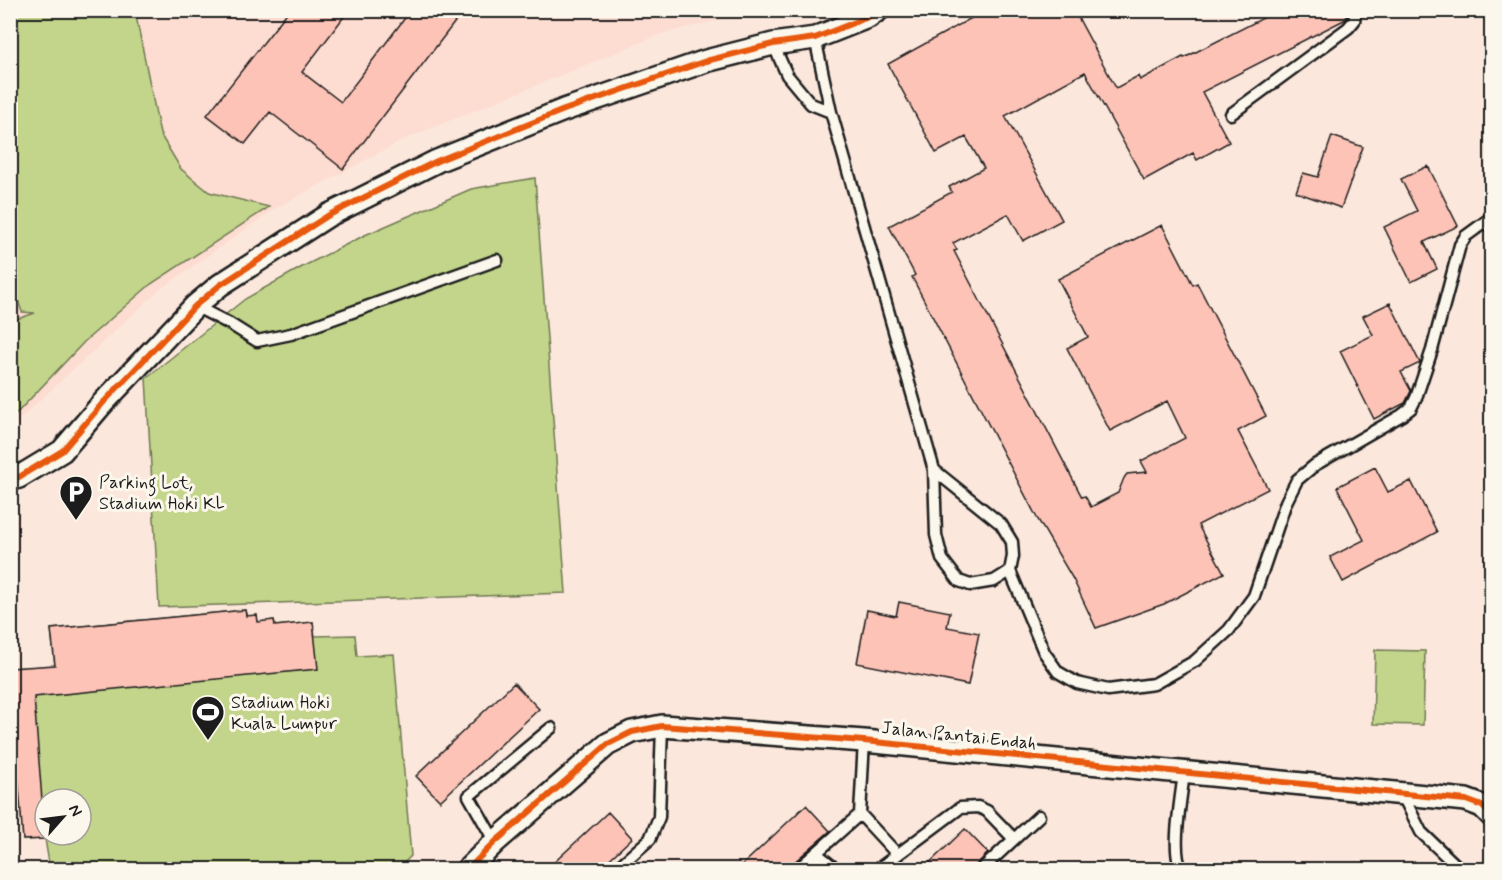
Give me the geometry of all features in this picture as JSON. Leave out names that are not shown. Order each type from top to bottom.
[{"type":"street","points":[[10,480],[62,451],[102,404],[195,306],[220,285],[329,214],[437,161],[564,110],[706,61],[773,44],[815,38],[878,10]]},
{"type":"street","name":"Jalan Pantai Endah","points":[[467,870],[495,842],[608,744],[632,732],[662,726],[864,741],[1471,801],[1482,806],[1491,816]]},
{"type":"lane","points":[[1231,114],[1348,28],[1354,21],[1356,10]]},
{"type":"lane","points":[[815,38],[831,112],[934,470],[936,535],[942,559],[959,580],[970,585],[994,581],[1010,571]]},
{"type":"lane","points":[[773,44],[787,75],[812,104],[831,112]]},
{"type":"lane","points":[[934,470],[1001,524],[1012,542],[1014,556],[1010,571],[1044,652],[1058,672],[1077,683],[1108,690],[1154,684],[1195,661],[1229,630],[1254,596],[1286,502],[1297,480],[1315,465],[1402,415],[1414,403],[1432,350],[1460,245],[1466,236],[1491,217]]},
{"type":"lane","points":[[195,306],[257,341],[291,334],[496,260]]},
{"type":"lane","points":[[615,870],[650,838],[659,817],[662,726]]},
{"type":"lane","points":[[495,842],[469,796],[551,728]]},
{"type":"lane","points":[[797,870],[860,814],[864,741]]},
{"type":"lane","points":[[1182,870],[1178,864],[1176,849],[1184,772]]},
{"type":"lane","points":[[1402,794],[1421,832],[1461,870]]},
{"type":"lane","points":[[877,870],[952,812],[969,806],[987,811],[1014,839]]},
{"type":"lane","points":[[860,814],[897,854]]},
{"type":"lane","points":[[981,870],[1039,816]]},
{"type":"lane","points":[[816,853],[837,870]]},
{"type":"shaded area","points":[[11,11],[756,11],[661,34],[405,139],[276,208],[159,290],[11,427]]},
{"type":"green space","points":[[11,10],[135,11],[160,134],[181,169],[209,192],[269,207],[151,284],[85,341],[11,417],[11,321],[35,313],[22,312],[14,289],[11,290]]},
{"type":"green space","points":[[535,178],[566,593],[159,607],[146,378],[245,299],[304,266],[365,235],[471,189]]},
{"type":"green space","name":"Stadium Hoki Kuala Lumpur","points":[[245,610],[247,616],[257,615],[258,622],[274,620],[275,626],[313,622],[315,636],[355,635],[357,656],[394,654],[411,856],[397,870],[50,869],[46,847],[93,847],[93,787],[33,787],[33,840],[23,840],[10,668],[55,666],[51,629]]},
{"type":"green space","points":[[1375,650],[1425,651],[1423,725],[1373,724]]},
{"type":"building","points":[[289,10],[349,10],[302,72],[341,102],[411,10],[464,10],[343,169],[270,112],[245,144],[207,115]]},
{"type":"building","points":[[986,10],[1074,10],[1116,88],[1138,76],[1140,80],[1279,10],[1348,10],[1346,19],[1202,92],[1229,142],[1197,160],[1193,153],[1144,180],[1085,72],[1005,116],[1062,220],[1023,241],[1008,214],[953,243],[957,250],[954,251],[1082,497],[1085,496],[1091,507],[1118,493],[1127,474],[1147,472],[1141,461],[1185,438],[1167,401],[1110,431],[1067,348],[1088,337],[1058,279],[1162,225],[1193,285],[1197,283],[1266,416],[1238,431],[1268,489],[1198,525],[1224,573],[1164,604],[1096,628],[1073,579],[1037,518],[912,277],[915,275],[889,226],[952,192],[949,187],[984,168],[966,137],[936,153],[888,64]]},
{"type":"building","points":[[1332,136],[1363,147],[1341,208],[1296,192],[1303,173],[1318,177]]},
{"type":"building","points":[[1428,166],[1458,226],[1424,242],[1437,269],[1411,282],[1384,227],[1417,211],[1401,179]]},
{"type":"building","points":[[1390,303],[1420,363],[1401,372],[1411,391],[1405,403],[1374,419],[1340,351],[1373,335],[1363,316]]},
{"type":"building","points":[[1375,467],[1388,492],[1411,481],[1437,532],[1343,582],[1330,557],[1364,540],[1337,487]]},
{"type":"building","points":[[899,602],[950,612],[947,627],[979,633],[968,685],[857,663],[867,610],[896,616]]},
{"type":"building","points":[[245,610],[246,616],[257,615],[258,622],[274,620],[275,626],[313,622],[318,669],[34,697],[41,787],[33,787],[33,840],[23,840],[10,668],[55,665],[51,629]]},
{"type":"building","points":[[514,683],[539,709],[440,801],[416,776]]},
{"type":"building","points":[[806,805],[830,831],[792,864],[790,869],[737,870]]},
{"type":"building","points":[[608,812],[632,838],[598,870],[546,870]]},
{"type":"building","points":[[965,829],[988,853],[974,870],[922,870]]},
{"type":"cycle path","points":[[10,480],[62,451],[102,404],[195,306],[220,285],[329,215],[437,161],[564,110],[706,61],[773,44],[815,38],[868,17],[878,10]]},
{"type":"cycle path","points":[[467,870],[495,842],[608,744],[632,732],[662,726],[864,741],[1466,800],[1482,806],[1492,816]]},
{"type":"place","name":"Parking Lot, Stadium Hoki KL","points":[[76,521]]},
{"type":"place","name":"Stadium Hoki Kuala Lumpur","points":[[208,741]]}]
